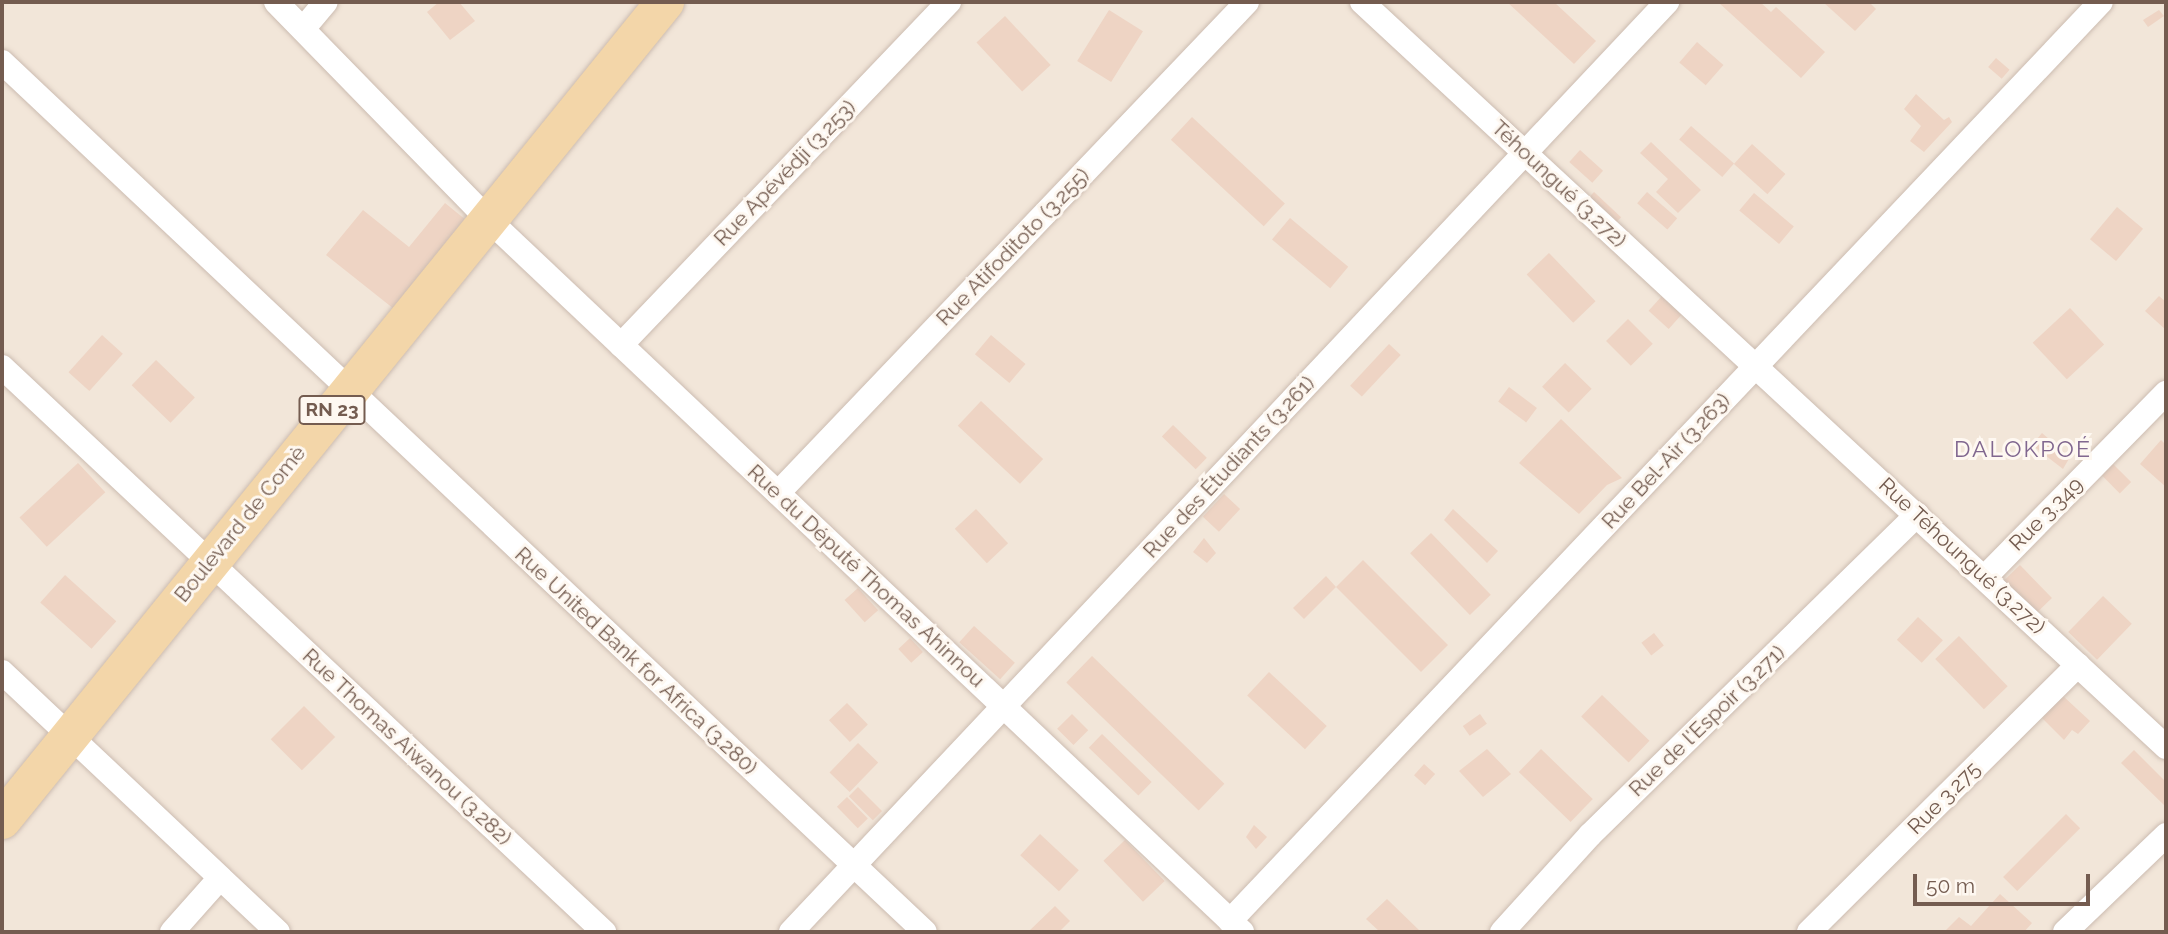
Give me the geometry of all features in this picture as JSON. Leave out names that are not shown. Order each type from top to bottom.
[{"type":"main road","name":"Boulevard de Comè","points":[[2,820],[665,2]]},
{"type":"street","name":"Rue du Député Thomas Ahinnou","points":[[276,2],[489,221],[1236,927]]},
{"type":"street","points":[[303,29],[326,2]]},
{"type":"street","name":"Rue Apévédji (3.253)","points":[[621,345],[948,2]]},
{"type":"street","name":"Rue Atifoditoto (3.255)","points":[[778,493],[1247,2]]},
{"type":"street","name":"Téhoungué (3.272)","points":[[1362,2],[1756,366]]},
{"type":"street","name":"Rue des Étudiants (3.261)","points":[[791,932],[1667,2]]},
{"type":"street","name":"Rue Bel-Air (3.263)","points":[[1236,927],[1756,366],[2101,2]]},
{"type":"street","name":"Rue United Bank for Africa (3.280)","points":[[2,62],[925,932]]},
{"type":"street","name":"Rue Téhoungué (3.272)","points":[[1756,366],[1986,576],[2166,747]]},
{"type":"street","name":"Rue Thomas Aiwanou (3.282)","points":[[2,367],[604,932]]},
{"type":"street","name":"Rue 3.349","points":[[1986,576],[2165,396]]},
{"type":"street","name":"Rue de l'Espoir (3.271)","points":[[1502,932],[1590,835],[1917,515]]},
{"type":"street","name":"Rue 3.275","points":[[1809,932],[2078,665]]},
{"type":"street","points":[[2,671],[278,932]]},
{"type":"street","points":[[2064,932],[2166,835]]},
{"type":"street","points":[[172,932],[220,878]]},
{"type":"shaded area","points":[[2,2],[2166,2],[2166,932],[2,932]]},
{"type":"building","points":[[439,2],[459,2],[475,21],[450,40],[427,12]]},
{"type":"building","points":[[1507,2],[1554,2],[1596,41],[1574,64]]},
{"type":"building","points":[[1718,2],[1760,2],[1771,12],[1776,7],[1825,52],[1801,78]]},
{"type":"building","points":[[1823,2],[1869,2],[1876,9],[1855,31]]},
{"type":"building","points":[[1109,10],[1143,31],[1111,82],[1077,61]]},
{"type":"building","points":[[2159,10],[2164,16],[2148,27],[2143,20]]},
{"type":"building","points":[[1005,16],[1051,65],[1022,92],[976,43]]},
{"type":"building","points":[[1697,42],[1723,65],[1706,85],[1679,62]]},
{"type":"building","points":[[1996,58],[2010,70],[2002,79],[1988,67]]},
{"type":"building","points":[[1916,94],[1944,120],[1949,117],[1952,122],[1924,152],[1910,141],[1921,126],[1904,109]]},
{"type":"building","points":[[1192,117],[1285,204],[1264,226],[1171,140]]},
{"type":"building","points":[[1691,126],[1734,163],[1722,177],[1679,140]]},
{"type":"building","points":[[1651,142],[1701,190],[1678,213],[1656,192],[1668,179],[1640,153]]},
{"type":"building","points":[[1752,144],[1785,174],[1767,194],[1734,164]]},
{"type":"building","points":[[1580,150],[1603,171],[1592,183],[1569,162]]},
{"type":"building","points":[[1594,192],[1621,217],[1612,227],[1585,202]]},
{"type":"building","points":[[1647,192],[1677,218],[1667,230],[1637,203]]},
{"type":"building","points":[[1754,193],[1794,226],[1779,244],[1739,211]]},
{"type":"building","points":[[445,203],[466,220],[394,309],[326,255],[363,210],[409,247]]},
{"type":"building","points":[[2117,207],[2143,229],[2116,261],[2090,239]]},
{"type":"building","points":[[1290,218],[1348,267],[1330,288],[1272,239]]},
{"type":"building","points":[[1549,253],[1596,301],[1573,323],[1527,275]]},
{"type":"building","points":[[1662,296],[1682,314],[1669,329],[1649,311]]},
{"type":"building","points":[[2159,296],[2166,302],[2166,330],[2145,311]]},
{"type":"building","points":[[2070,308],[2104,345],[2067,379],[2033,343]]},
{"type":"building","points":[[1628,319],[1653,344],[1631,366],[1606,341]]},
{"type":"building","points":[[102,335],[123,354],[89,391],[69,372]]},
{"type":"building","points":[[991,335],[1025,364],[1009,383],[975,354]]},
{"type":"building","points":[[1389,344],[1401,355],[1362,397],[1350,386]]},
{"type":"building","points":[[156,360],[195,398],[171,423],[132,385]]},
{"type":"building","points":[[1565,363],[1592,389],[1569,412],[1542,387]]},
{"type":"building","points":[[1509,387],[1537,408],[1526,422],[1498,401]]},
{"type":"building","points":[[981,401],[1043,459],[1020,484],[958,426]]},
{"type":"building","points":[[1561,419],[1622,478],[1607,485],[1579,514],[1519,463]]},
{"type":"building","points":[[1173,425],[1207,458],[1196,469],[1162,437]]},
{"type":"building","points":[[2042,433],[2070,457],[2063,469],[2032,445]]},
{"type":"building","points":[[2161,440],[2166,445],[2166,487],[2140,464]]},
{"type":"building","points":[[78,463],[105,492],[47,547],[19,518]]},
{"type":"building","points":[[2112,463],[2131,482],[2120,493],[2101,474]]},
{"type":"building","points":[[1224,494],[1240,509],[1219,532],[1203,517]]},
{"type":"building","points":[[976,509],[1008,543],[987,563],[955,529]]},
{"type":"building","points":[[1453,509],[1498,551],[1487,563],[1444,520]]},
{"type":"building","points":[[1431,533],[1491,595],[1470,615],[1410,553]]},
{"type":"building","points":[[1204,538],[1216,553],[1207,563],[1193,552]]},
{"type":"building","points":[[1363,560],[1448,645],[1421,672],[1336,587]]},
{"type":"building","points":[[2020,565],[2052,598],[2032,618],[2000,584]]},
{"type":"building","points":[[65,575],[116,621],[92,649],[40,602]]},
{"type":"building","points":[[1326,576],[1336,587],[1304,619],[1293,608]]},
{"type":"building","points":[[858,588],[878,610],[865,622],[845,600]]},
{"type":"building","points":[[2103,596],[2132,624],[2097,660],[2068,632]]},
{"type":"building","points":[[1918,617],[1943,640],[1922,663],[1897,640]]},
{"type":"building","points":[[974,626],[1015,663],[1000,679],[959,642]]},
{"type":"building","points":[[1654,633],[1664,646],[1651,655],[1641,643]]},
{"type":"building","points":[[1959,636],[2008,686],[1984,709],[1935,659]]},
{"type":"building","points":[[910,638],[923,652],[911,663],[898,649]]},
{"type":"building","points":[[1092,656],[1224,784],[1199,810],[1066,683]]},
{"type":"building","points":[[1269,672],[1327,726],[1305,749],[1247,695]]},
{"type":"building","points":[[1602,695],[1649,741],[1629,762],[1581,717]]},
{"type":"building","points":[[2063,696],[2090,721],[2078,734],[2072,730],[2064,740],[2042,718]]},
{"type":"building","points":[[847,703],[868,725],[850,742],[829,720]]},
{"type":"building","points":[[304,706],[335,737],[302,770],[271,739]]},
{"type":"building","points":[[1072,714],[1088,730],[1073,745],[1057,729]]},
{"type":"building","points":[[1480,714],[1487,724],[1470,736],[1463,726]]},
{"type":"building","points":[[1102,734],[1152,782],[1138,796],[1089,748]]},
{"type":"building","points":[[858,743],[878,762],[850,792],[830,772]]},
{"type":"building","points":[[1487,749],[1511,774],[1483,797],[1459,771]]},
{"type":"building","points":[[1541,749],[1593,799],[1571,822],[1519,772]]},
{"type":"building","points":[[2134,750],[2166,782],[2166,807],[2121,763]]},
{"type":"building","points":[[1424,764],[1435,774],[1425,785],[1414,775]]},
{"type":"building","points":[[858,787],[882,811],[873,820],[849,796]]},
{"type":"building","points":[[847,797],[868,819],[858,828],[837,807]]},
{"type":"building","points":[[2066,814],[2080,828],[2017,891],[2003,877]]},
{"type":"building","points":[[1254,825],[1267,837],[1256,849],[1246,837]]},
{"type":"building","points":[[1040,834],[1079,870],[1059,891],[1020,855]]},
{"type":"building","points":[[1125,840],[1165,881],[1143,902],[1103,861]]},
{"type":"building","points":[[2000,894],[2032,923],[2024,932],[1944,932],[1959,917],[1971,926]]},
{"type":"building","points":[[1387,899],[1421,932],[1380,932],[1366,919]]},
{"type":"building","points":[[1055,906],[1070,921],[1059,932],[1028,932]]},
{"type":"district","name":"DALOKPOÉ","points":[[2023,449]]}]
